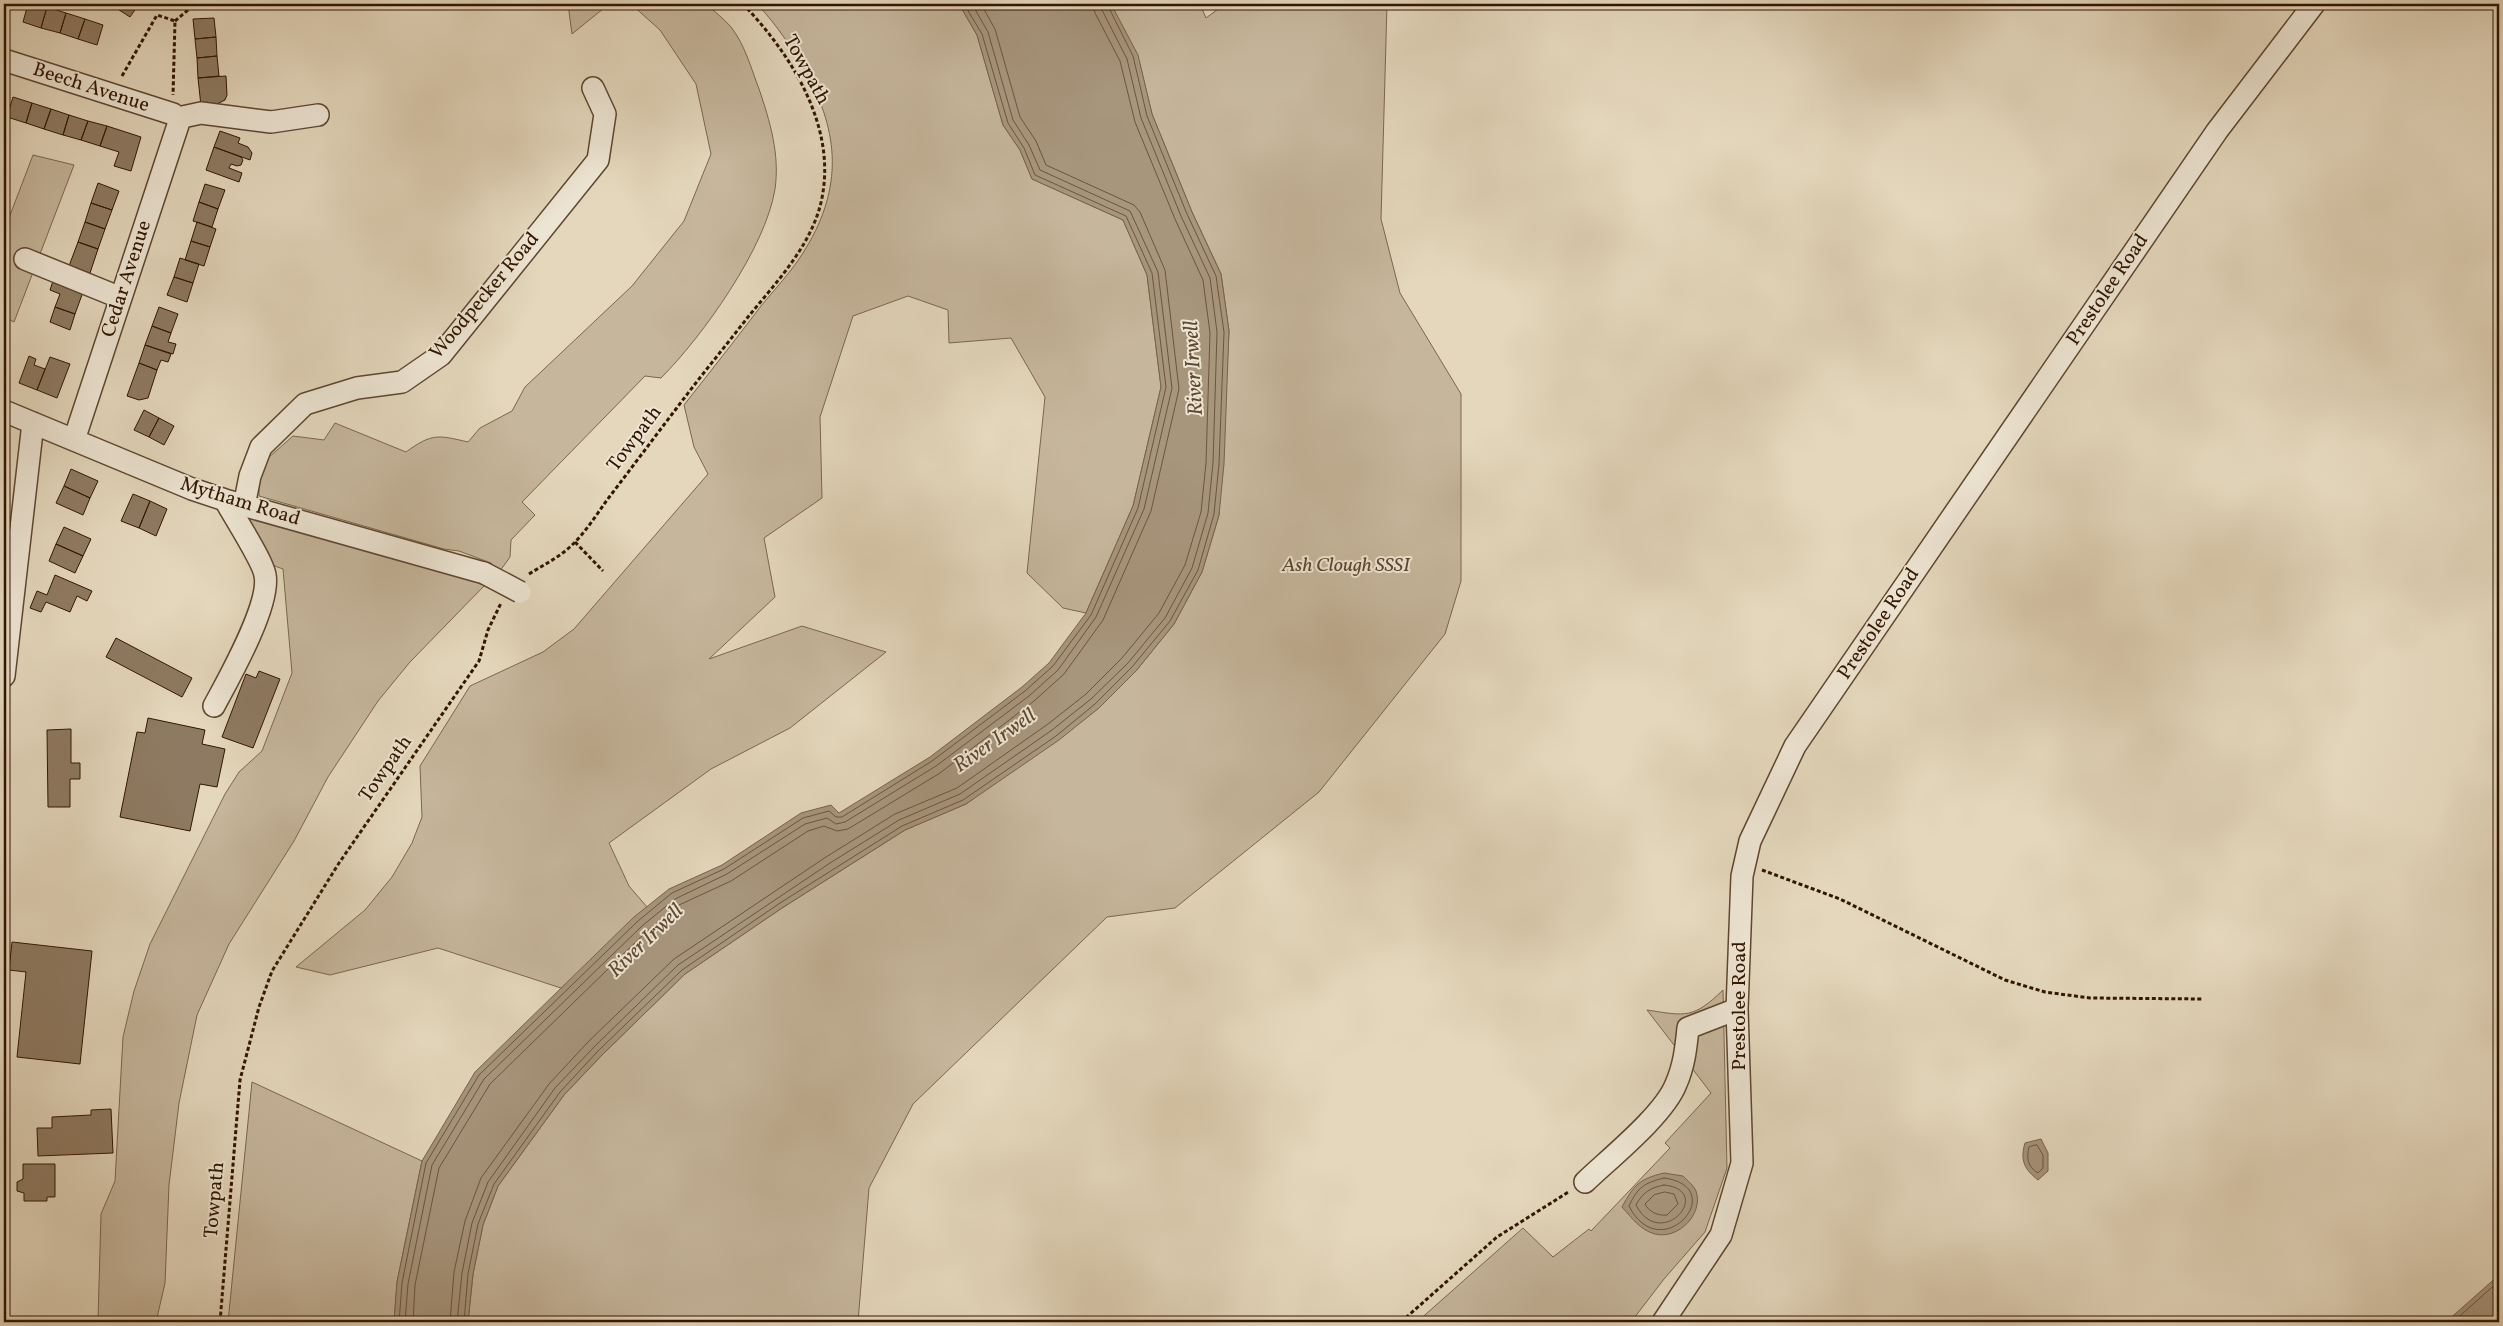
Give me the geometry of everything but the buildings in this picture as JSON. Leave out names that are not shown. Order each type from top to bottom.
[{"type":"street","name":"Prestolee Road","points":[[1663,1322],[1722,1235],[1742,1162],[1737,1009],[1742,876],[1750,841],[1796,746],[2217,131],[2314,4]]},
{"type":"street","name":"Beech Avenue","points":[[4,60],[175,116]]},
{"type":"street","name":"Woodpecker Road","points":[[234,503],[250,476],[261,447],[306,404],[357,388],[402,382],[441,355],[598,160],[605,114],[593,88]]},
{"type":"street","points":[[175,116],[201,113],[271,122],[318,114]]},
{"type":"street","name":"Cedar Avenue","points":[[74,440],[178,125],[175,116]]},
{"type":"street","points":[[25,259],[121,298]]},
{"type":"street","name":"Mytham Road","points":[[4,412],[192,489],[234,503],[484,573],[516,589]]},
{"type":"street","points":[[4,676],[33,423]]},
{"type":"street","points":[[214,706],[237,662],[266,592],[265,573],[234,503]]},
{"type":"street","points":[[1584,1182],[1651,1120],[1676,1086],[1685,1057],[1688,1028],[1737,1009]]},
{"type":"path","points":[[175,116],[175,21],[195,4]]},
{"type":"path","name":"Towpath","points":[[220,1322],[240,1080],[259,1007],[272,970],[339,863],[479,661],[488,630],[516,589],[576,542],[670,416],[794,260],[816,218],[823,193],[825,169],[820,129],[804,90],[784,55],[762,23],[743,4]]},
{"type":"path","points":[[112,94],[157,15],[175,21]]},
{"type":"path","points":[[576,542],[602,571]]},
{"type":"path","points":[[1745,865],[1840,899],[2005,980],[2045,992],[2090,998],[2202,999]]},
{"type":"path","points":[[1402,1322],[1497,1237],[1584,1182]]},
{"type":"green space","points":[[568,4],[609,4],[572,34]]},
{"type":"green space","points":[[631,4],[706,4],[725,21],[736,34],[747,57],[763,101],[773,138],[776,176],[769,212],[746,263],[730,290],[695,339],[661,378],[645,376],[522,502],[535,515],[511,540],[510,557],[500,571],[494,570],[491,563],[459,551],[444,549],[259,496],[259,466],[293,436],[324,440],[335,423],[406,452],[422,441],[436,437],[468,442],[480,428],[512,411],[525,387],[632,286],[684,221],[711,154],[696,84],[660,30]]},
{"type":"green space","points":[[757,4],[959,4],[977,35],[1003,125],[1020,150],[1032,179],[1123,220],[1147,275],[1161,387],[1133,506],[1086,613],[1063,608],[1027,573],[1045,397],[1011,338],[949,343],[948,310],[908,296],[853,316],[820,417],[822,498],[764,538],[775,597],[709,659],[802,626],[886,652],[790,728],[711,769],[609,843],[629,886],[647,907],[577,975],[561,988],[438,948],[330,975],[296,967],[365,910],[392,877],[412,843],[422,817],[420,766],[470,686],[543,652],[574,629],[708,474],[694,447],[684,405],[803,253],[824,209],[830,187],[832,166],[831,144],[827,123],[819,101],[809,78],[792,49]]},
{"type":"green space","name":"Ash Clough SSSI","points":[[1111,4],[1200,4],[1206,18],[1225,4],[1387,4],[1381,219],[1400,293],[1461,394],[1461,581],[1445,634],[1319,792],[1175,908],[1107,917],[913,1104],[869,1188],[858,1322],[468,1322],[473,1274],[483,1225],[498,1186],[564,1095],[602,1055],[685,974],[782,908],[905,830],[966,804],[1099,708],[1136,671],[1174,624],[1202,572],[1219,515],[1229,331],[1221,274],[1192,212],[1152,114],[1139,61]]},
{"type":"green space","points":[[33,155],[74,165],[14,322],[4,317],[7,302],[4,300],[4,231]]},
{"type":"green space","points":[[241,514],[455,572],[485,585],[410,662],[378,701],[328,777],[294,841],[229,944],[197,1015],[179,1103],[169,1185],[165,1283],[156,1322],[14,1322],[98,1320],[101,1214],[115,1181],[123,1037],[134,991],[150,944],[225,794],[239,772],[262,751],[292,673],[283,569],[261,561]]},
{"type":"green space","points":[[1723,990],[1727,1168],[1705,1232],[1664,1279],[1631,1322],[1417,1322],[1523,1228],[1553,1257],[1589,1229],[1591,1231],[1670,1148],[1665,1143],[1711,1093],[1647,1010],[1680,1014],[1696,1011]]},
{"type":"green space","points":[[252,1082],[422,1161],[397,1282],[394,1322],[228,1322]]},
{"type":"water","name":"River Irwell","points":[[959,4],[1111,4],[1138,55],[1152,114],[1192,212],[1221,274],[1229,331],[1224,464],[1219,515],[1202,572],[1174,624],[1136,671],[1099,708],[1059,740],[966,804],[905,830],[782,908],[685,974],[564,1095],[498,1186],[483,1225],[473,1274],[468,1322],[394,1322],[397,1282],[422,1161],[475,1072],[634,917],[669,889],[722,865],[801,813],[831,805],[839,813],[930,757],[1022,687],[1049,663],[1086,613],[1133,506],[1161,387],[1147,275],[1123,220],[1032,179],[1020,150],[1003,125],[977,35]]},
{"type":"water","points":[[2041,1139],[2048,1153],[2048,1171],[2038,1180],[2026,1168],[2023,1154],[2025,1143]]},
{"type":"water","points":[[1664,1173],[1683,1176],[1695,1189],[1697,1200],[1693,1216],[1687,1223],[1680,1229],[1664,1235],[1645,1230],[1622,1207],[1638,1184]]},
{"type":"water","points":[[2499,1275],[2499,1322],[2446,1322]]}]
